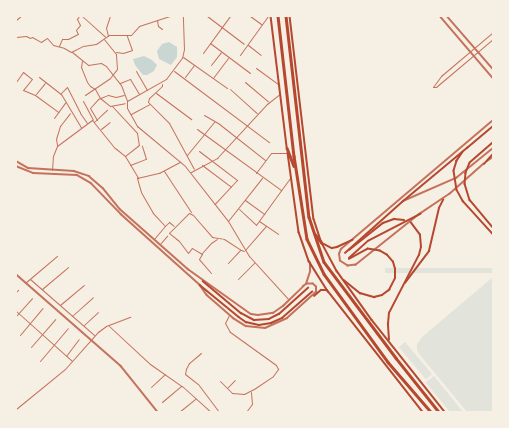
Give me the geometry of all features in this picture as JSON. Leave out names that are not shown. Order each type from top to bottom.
[{"type":"highway","points":[[278,16],[294,156],[307,239],[324,274],[388,362],[431,412]]},
{"type":"highway","points":[[286,16],[309,217],[326,266],[439,412]]},
{"type":"highway","points":[[287,148],[296,170]]},
{"type":"highway","points":[[313,232],[322,243]]},
{"type":"main road","points":[[271,16],[299,232],[309,261],[328,291],[423,412]]},
{"type":"main road","points":[[290,16],[314,219],[322,243],[342,279],[445,412]]},
{"type":"main road","points":[[347,251],[354,242],[493,126]]},
{"type":"main road","points":[[493,142],[470,163],[466,173],[465,184],[470,200],[493,227]]},
{"type":"main road","points":[[467,148],[455,166],[454,175],[457,190],[463,201],[493,234]]},
{"type":"main road","points":[[484,164],[493,154]]},
{"type":"main road","points":[[398,295],[429,251],[439,208],[443,200]]},
{"type":"main road","points":[[342,279],[360,293],[370,297],[382,295],[389,290],[396,275],[394,265],[390,257],[383,252],[368,249],[350,258],[368,242],[420,214]]},
{"type":"main road","points":[[345,253],[383,223],[394,219],[404,220]]},
{"type":"main road","points":[[389,341],[388,318],[421,247],[420,235],[411,223]]},
{"type":"main road","points":[[322,243],[335,248],[352,240]]},
{"type":"main road","points":[[203,281],[241,313],[254,320],[268,319],[279,314],[308,288]]},
{"type":"main road","points":[[200,285],[246,322],[259,325],[271,323],[282,318],[312,292]]},
{"type":"main road","points":[[314,296],[323,290],[328,291]]},
{"type":"street","points":[[16,20],[21,16]]},
{"type":"street","points":[[59,46],[62,40],[78,34],[76,30],[80,25],[78,19],[79,16]]},
{"type":"street","points":[[82,16],[105,38],[116,52],[118,69],[112,76],[85,95]]},
{"type":"street","points":[[108,36],[106,28],[110,16]]},
{"type":"street","points":[[72,52],[83,46],[96,44],[108,36],[134,33],[139,26],[170,16]]},
{"type":"street","points":[[112,106],[126,102],[147,91],[161,83],[174,71],[183,57],[182,16]]},
{"type":"street","points":[[207,16],[244,44]]},
{"type":"street","points":[[202,53],[230,16]]},
{"type":"street","points":[[250,16],[262,24]]},
{"type":"street","points":[[240,56],[268,16]]},
{"type":"street","points":[[440,16],[493,78]]},
{"type":"street","points":[[447,16],[493,69]]},
{"type":"street","points":[[157,20],[158,26],[162,28]]},
{"type":"street","points":[[493,32],[441,76],[433,87],[436,87],[473,54],[493,39]]},
{"type":"street","points":[[116,52],[123,53],[132,50],[126,35]]},
{"type":"street","points":[[16,37],[32,37],[41,42],[46,38],[53,45],[72,52],[89,65],[102,63],[112,76],[120,83],[125,94],[130,114],[137,126],[190,172],[228,222],[254,262],[289,301]]},
{"type":"street","points":[[210,43],[250,73]]},
{"type":"street","points":[[247,45],[260,55]]},
{"type":"street","points":[[211,65],[221,52]]},
{"type":"street","points":[[183,57],[227,88]]},
{"type":"street","points":[[212,78],[228,57]]},
{"type":"street","points":[[82,61],[81,67],[90,86],[95,89],[100,98],[106,104],[112,106],[137,134],[140,145],[124,156]]},
{"type":"street","points":[[184,78],[194,65]]},
{"type":"street","points":[[256,68],[280,85]]},
{"type":"street","points":[[136,71],[147,91]]},
{"type":"street","points":[[174,71],[247,124],[269,142]]},
{"type":"street","points":[[16,82],[24,72],[32,79],[23,90],[35,95],[58,112]]},
{"type":"street","points":[[39,77],[61,93],[81,128]]},
{"type":"street","points":[[120,83],[130,78],[140,94]]},
{"type":"street","points":[[35,95],[45,82]]},
{"type":"street","points":[[245,82],[269,101]]},
{"type":"street","points":[[161,83],[163,85],[148,99],[150,104],[167,121],[194,169]]},
{"type":"street","points":[[61,93],[67,87],[80,113],[87,123]]},
{"type":"street","points":[[230,89],[258,113]]},
{"type":"street","points":[[156,92],[191,119]]},
{"type":"street","points":[[190,172],[212,161],[269,101],[281,93]]},
{"type":"street","points":[[97,120],[90,108],[100,98],[108,95],[116,97],[125,94]]},
{"type":"street","points":[[83,101],[94,121],[130,165],[138,178],[141,192],[153,213],[165,226]]},
{"type":"street","points":[[54,118],[65,102]]},
{"type":"street","points":[[130,114],[150,104]]},
{"type":"street","points":[[57,146],[87,123],[97,120],[107,110]]},
{"type":"street","points":[[52,170],[53,156],[57,146],[56,138],[60,126],[71,112]]},
{"type":"street","points":[[204,115],[236,136],[266,160]]},
{"type":"street","points":[[493,120],[341,249],[339,254],[340,261],[346,266],[354,266],[420,214],[443,200],[493,157]]},
{"type":"street","points":[[186,155],[205,135],[215,121]]},
{"type":"street","points":[[101,130],[110,122]]},
{"type":"street","points":[[134,129],[137,126]]},
{"type":"street","points":[[197,129],[262,178],[281,190]]},
{"type":"street","points":[[137,134],[142,131]]},
{"type":"street","points":[[130,165],[146,159],[142,146]]},
{"type":"street","points":[[402,202],[456,178],[493,148]]},
{"type":"street","points":[[199,151],[237,180],[215,205]]},
{"type":"street","points":[[256,173],[271,153],[288,153]]},
{"type":"street","points":[[16,161],[28,168],[78,171],[89,176],[159,244],[203,281],[215,288],[242,309],[254,315],[273,312],[289,301],[309,283],[314,285],[316,291],[314,296],[286,318],[265,328],[246,326],[230,315],[208,295],[200,285],[121,214],[91,183],[78,175],[33,173],[16,166]]},
{"type":"street","points":[[138,178],[164,171],[180,162]]},
{"type":"street","points":[[202,165],[231,187]]},
{"type":"street","points":[[164,171],[191,213],[211,236],[228,241],[240,250],[245,250],[266,226]]},
{"type":"street","points":[[239,208],[255,225],[291,177]]},
{"type":"street","points":[[228,222],[262,178]]},
{"type":"street","points":[[245,200],[264,214]]},
{"type":"street","points":[[191,213],[169,233],[179,241],[188,253],[192,248],[202,254]]},
{"type":"street","points":[[259,221],[278,234]]},
{"type":"street","points":[[154,239],[169,222],[175,226]]},
{"type":"street","points":[[159,244],[167,236]]},
{"type":"street","points":[[211,273],[199,259],[211,243],[218,238]]},
{"type":"street","points":[[228,263],[240,250]]},
{"type":"street","points":[[25,283],[57,256]]},
{"type":"street","points":[[304,286],[310,272],[309,261]]},
{"type":"street","points":[[238,279],[254,262]]},
{"type":"street","points":[[41,289],[68,267]]},
{"type":"street","points":[[16,274],[125,369],[158,412]]},
{"type":"street","points":[[30,279],[94,336]]},
{"type":"street","points":[[60,306],[84,285]]},
{"type":"street","points":[[72,316],[93,297]]},
{"type":"street","points":[[16,316],[32,298]]},
{"type":"street","points":[[20,335],[43,308]]},
{"type":"street","points":[[16,311],[73,362]]},
{"type":"street","points":[[83,326],[98,312]]},
{"type":"street","points":[[220,381],[232,393],[236,394],[251,391],[273,376],[277,372],[278,368],[230,332],[225,324],[230,315]]},
{"type":"street","points":[[16,409],[73,362],[94,336],[108,326],[130,317]]},
{"type":"street","points":[[31,347],[55,319]]},
{"type":"street","points":[[108,326],[152,366],[182,386],[209,412]]},
{"type":"street","points":[[40,361],[68,328]]},
{"type":"street","points":[[66,356],[79,339]]},
{"type":"street","points":[[201,353],[189,362],[185,374],[198,384],[220,412]]},
{"type":"street","points":[[151,387],[165,374]]},
{"type":"street","points":[[227,388],[235,380]]},
{"type":"street","points":[[162,402],[182,386]]},
{"type":"street","points":[[246,412],[252,404],[251,391]]},
{"type":"street","points":[[179,412],[196,398]]},
{"type":"shaded area","points":[[169,42],[177,47],[177,57],[171,65],[159,59],[157,51],[162,44]]},
{"type":"shaded area","points":[[144,56],[152,60],[157,65],[154,71],[147,75],[143,75],[135,65],[133,59]]},
{"type":"shaded area","points":[[385,268],[493,268],[493,273],[385,273]]},
{"type":"shaded area","points":[[493,277],[493,412],[467,412],[420,355],[417,350],[417,344],[422,337]]},
{"type":"shaded area","points":[[405,342],[432,374],[426,379],[399,347]]},
{"type":"shaded area","points":[[434,376],[463,412],[450,412],[427,384],[426,382]]}]
